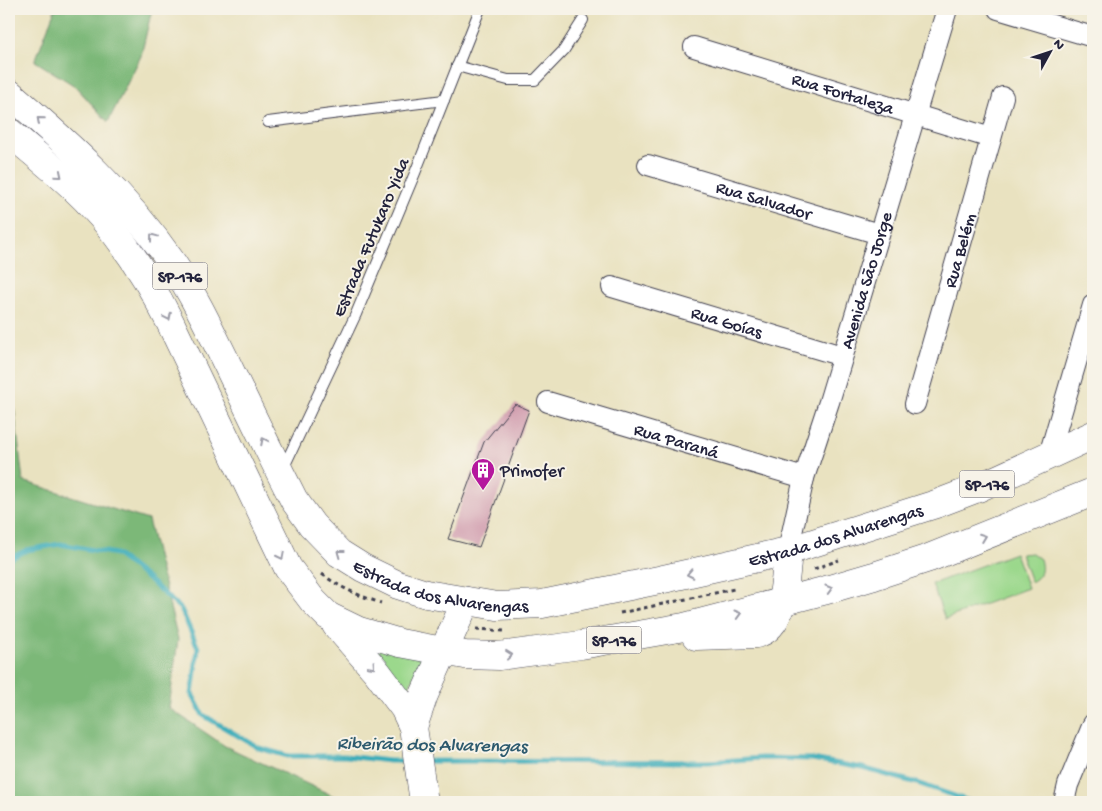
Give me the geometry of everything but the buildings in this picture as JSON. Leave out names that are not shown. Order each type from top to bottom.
[{"type":"main road","name":"Estrada dos Alvarengas","points":[[9,93],[77,152],[111,187],[139,218],[171,261],[201,312],[294,500],[312,525],[331,546],[381,578],[426,594],[460,613],[497,606],[542,604],[788,551],[820,567],[874,576],[929,558],[1093,492]]},
{"type":"main road","name":"Estrada dos Alvarengas","points":[[9,132],[70,184],[94,208],[137,262],[154,289],[262,511],[281,556],[296,582],[328,616],[369,635],[443,651],[481,656],[498,656],[641,635],[727,617],[783,590],[820,567],[936,504],[978,488],[1093,435]]},
{"type":"main road","points":[[783,590],[788,551]]},
{"type":"main road","points":[[414,736],[424,695],[460,613]]},
{"type":"main road","points":[[328,616],[384,681],[404,708],[414,736],[424,802]]},
{"type":"main road","points":[[424,695],[454,670],[481,656]]},
{"type":"street","name":"Avenida São Jorge","points":[[788,551],[804,478],[947,9]]},
{"type":"street","points":[[998,9],[1093,37]]},
{"type":"street","name":"Rua Fortaleza","points":[[694,47],[992,138]]},
{"type":"street","name":"Rua Belém","points":[[915,404],[1003,97]]},
{"type":"street","name":"Rua Salvador","points":[[648,165],[879,234]]},
{"type":"street","name":"Rua Goías","points":[[612,287],[842,356]]},
{"type":"street","points":[[1049,455],[1093,305]]},
{"type":"street","name":"Rua Paraná","points":[[548,402],[804,478]]},
{"type":"street","points":[[1064,802],[1068,785],[1093,724]]},
{"type":"lane","name":"Estrada Futukaro Yida","points":[[281,474],[356,314],[480,9]]},
{"type":"lane","points":[[458,66],[508,80],[536,80],[564,50],[583,20]]},
{"type":"lane","points":[[268,122],[444,100]]},
{"type":"path","points":[[783,590],[820,567],[843,559]]},
{"type":"path","points":[[316,570],[330,580],[359,595],[384,604]]},
{"type":"path","points":[[613,614],[736,589]]},
{"type":"path","points":[[460,613],[485,630],[509,632]]},
{"type":"green space","points":[[55,9],[152,9],[141,56],[108,122],[75,86],[35,61]]},
{"type":"green space","points":[[9,380],[11,381],[23,481],[148,520],[178,639],[169,708],[225,746],[340,799],[337,802],[9,802]]},
{"type":"green space","points":[[1015,553],[1028,588],[945,619],[932,584]]},
{"type":"green space","points":[[1032,553],[1040,559],[1041,570],[1039,575],[1031,582],[1021,554]]},
{"type":"green space","points":[[371,645],[422,657],[406,694]]},
{"type":"waterway","name":"Ribeirão dos Alvarengas","points":[[9,559],[27,550],[60,544],[116,554],[181,609],[198,648],[192,694],[203,715],[259,748],[288,756],[346,756],[389,761],[411,761]]},
{"type":"waterway","name":"Ribeirão dos Alvarengas","points":[[427,761],[708,762],[761,758],[812,759],[862,768],[917,783],[972,802]]},
{"type":"place","name":"Primofer","points":[[483,491]]}]
